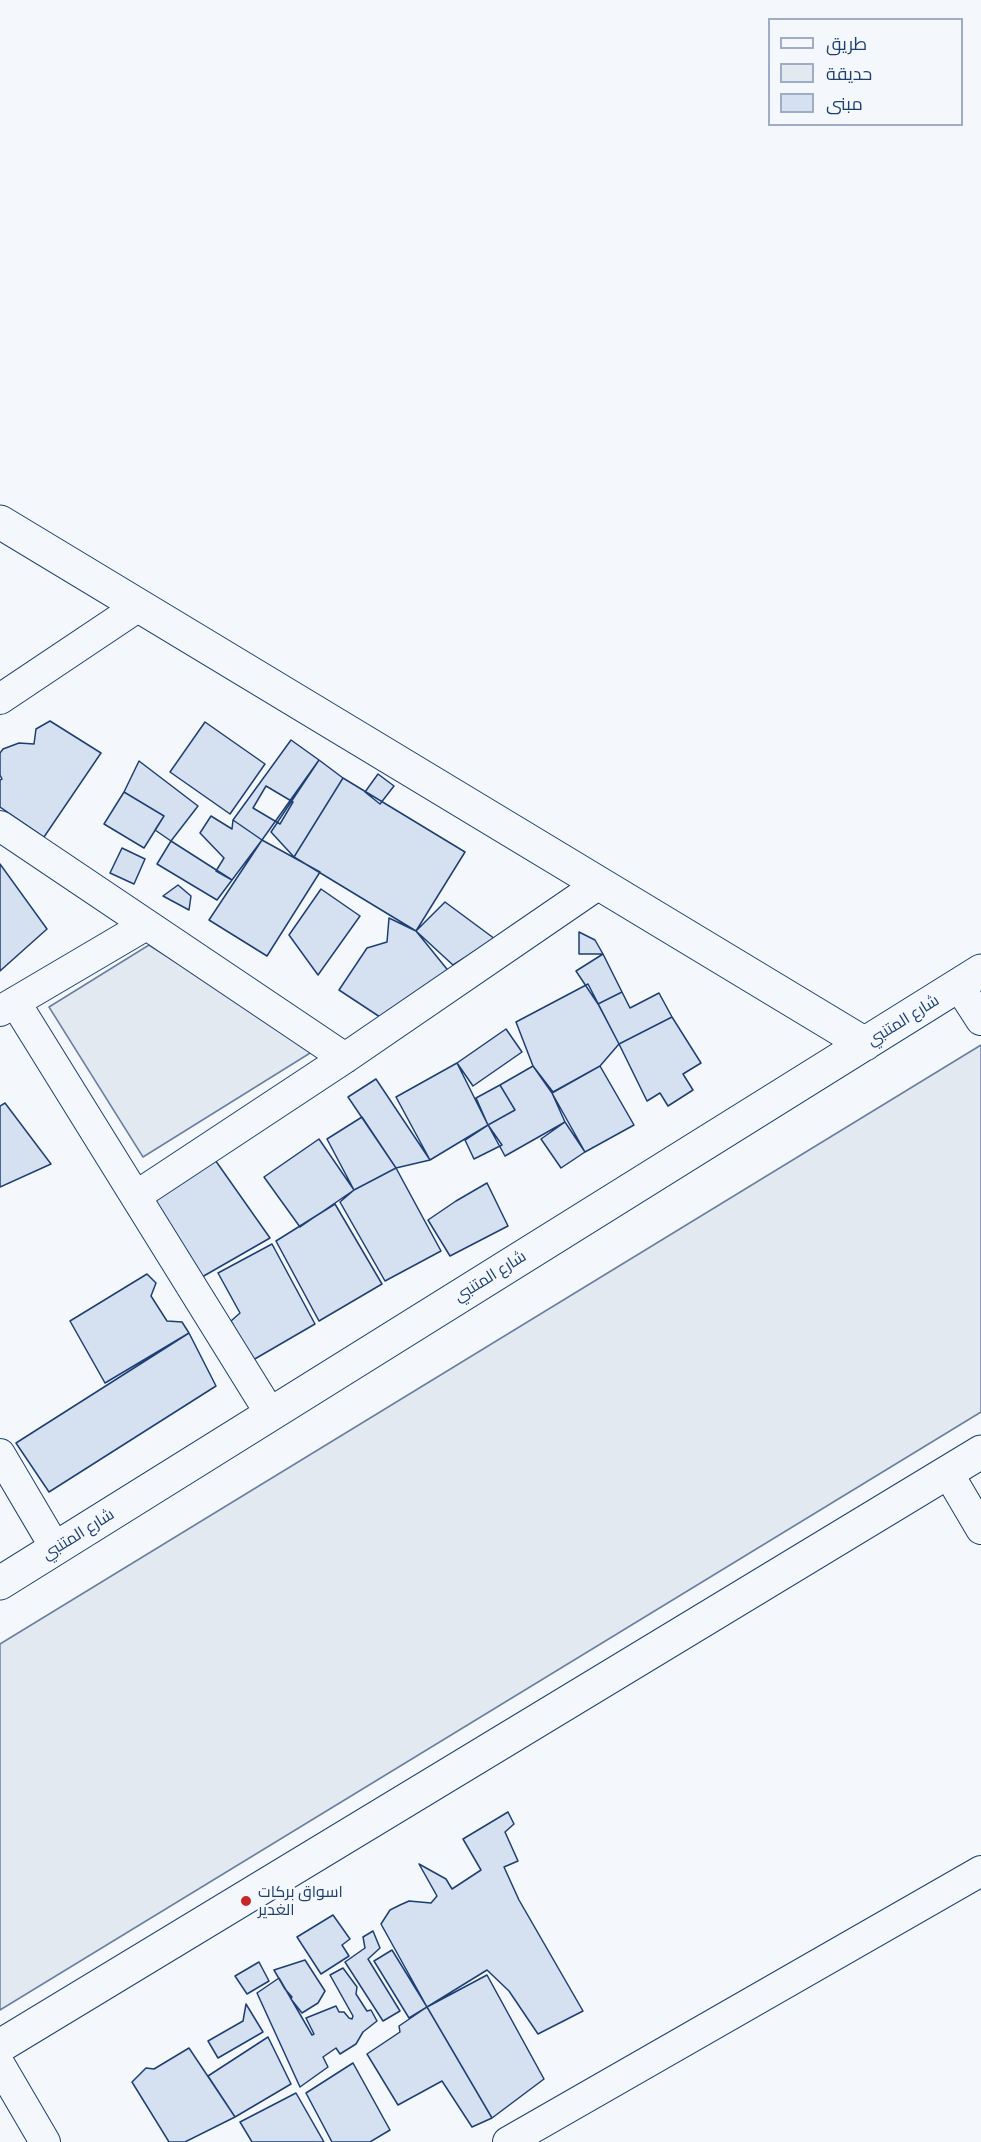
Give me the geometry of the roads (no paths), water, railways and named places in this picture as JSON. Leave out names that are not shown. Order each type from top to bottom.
[{"type":"street","points":[[0,522],[865,1044]]},
{"type":"street","points":[[0,699],[138,606]]},
{"type":"street","points":[[0,826],[345,1058]]},
{"type":"street","points":[[136,1196],[345,1058],[599,884]]},
{"type":"street","points":[[146,924],[8,1007],[136,1196],[270,1413]]},
{"type":"street","points":[[970,978],[981,1020]]},
{"type":"street","name":"شارع المتنبي","points":[[0,1582],[970,978]]},
{"type":"street","points":[[0,2046],[981,1452]]},
{"type":"street","points":[[0,1454],[56,1549]]},
{"type":"street","points":[[948,1473],[981,1529]]},
{"type":"street","points":[[508,2142],[981,1870]]},
{"type":"street","points":[[0,2065],[45,2142]]},
{"type":"place","name":"اسواق بركات الغدير","points":[[246,1901]]}]
